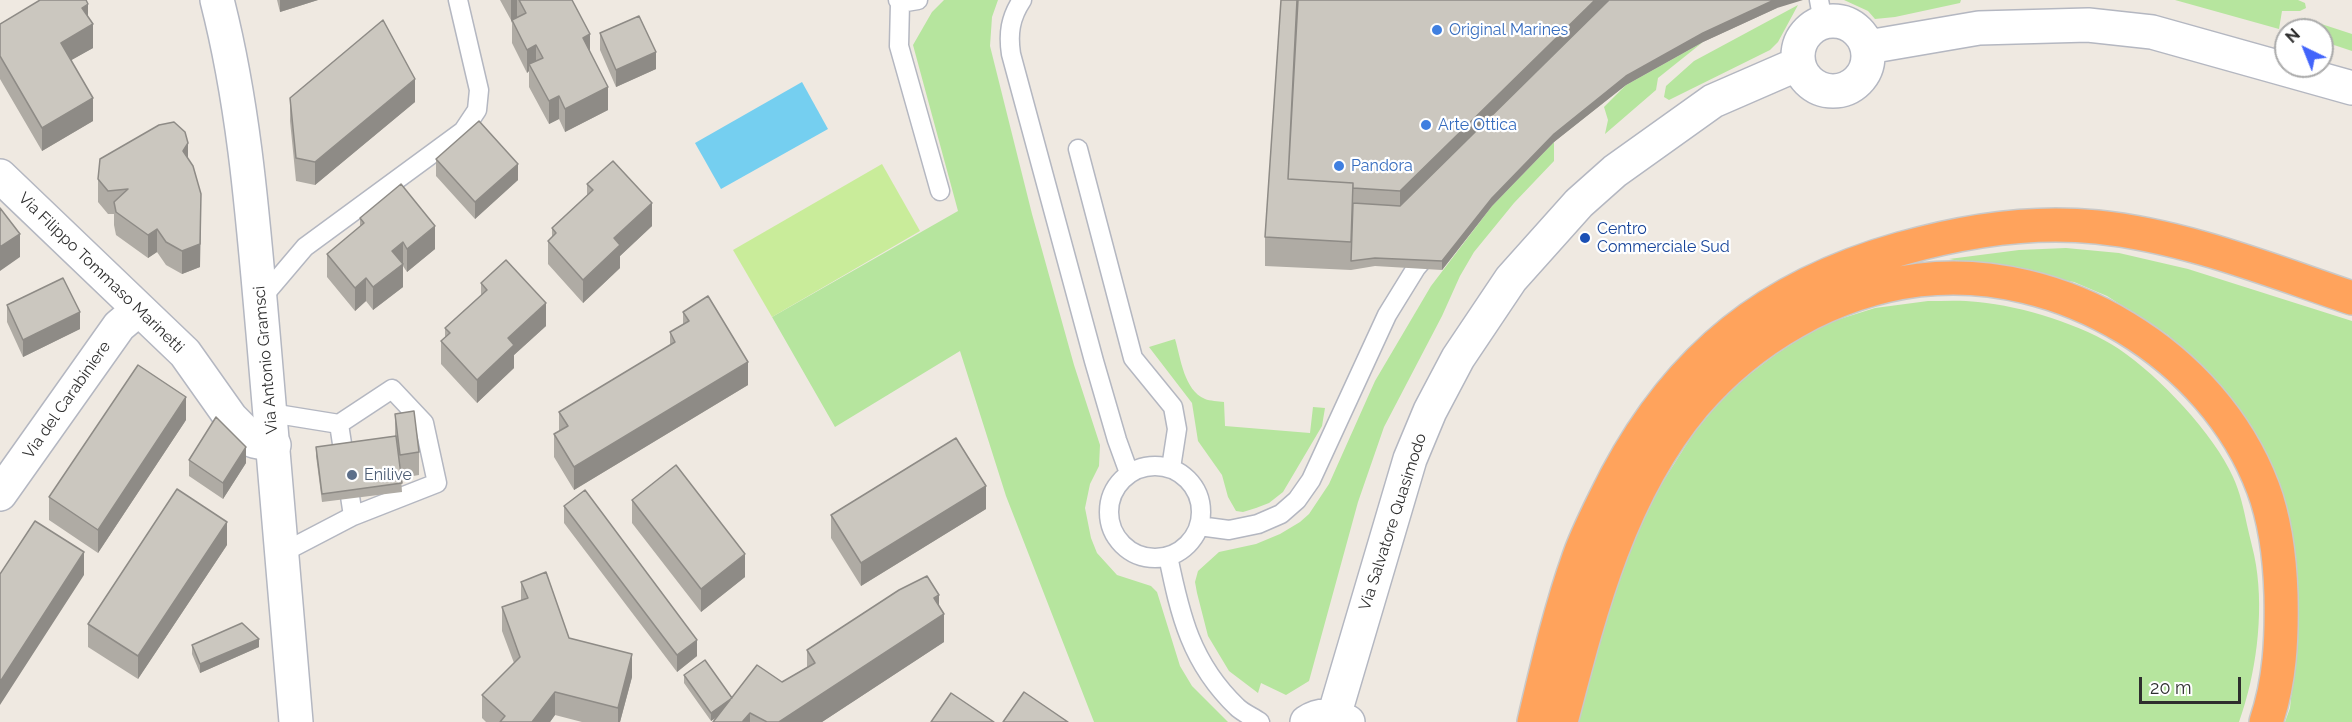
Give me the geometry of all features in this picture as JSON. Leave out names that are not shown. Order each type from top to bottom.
[{"type":"highway","points":[[1534,722],[1563,609],[1580,555],[1599,510],[1651,417],[1698,361],[1727,335],[1759,312],[1794,292],[1875,256],[1922,243],[1983,230],[2074,226],[2133,232],[2184,243],[2352,298]]},
{"type":"highway","points":[[1561,722],[1586,624],[1623,521],[1675,431],[1695,405],[1746,353],[1775,333],[1806,316],[1838,301],[1879,288],[1920,280],[1961,278],[2021,286],[2062,297],[2096,311],[2132,331],[2168,357],[2220,412],[2242,446],[2263,489],[2281,576],[2281,646],[2277,679],[2266,722]]},
{"type":"street","name":"Via Antonio Gramsci","points":[[217,0],[227,38],[246,150],[296,722]]},
{"type":"street","points":[[1821,11],[1838,21],[1851,25],[1862,34],[1868,47],[1869,61],[1865,74],[1843,91],[1828,92],[1815,87],[1804,77],[1798,64],[1798,51],[1802,38],[1812,28],[1821,11]]},
{"type":"street","points":[[1868,47],[1978,28],[2088,25],[2152,32],[2352,88]]},
{"type":"street","name":"Via Salvatore Quasimodo","points":[[1329,720],[1410,459],[1430,411],[1458,358],[1505,288],[1579,203],[1615,171],[1713,101],[1798,64]]},
{"type":"street","name":"Via Filippo Tommaso Marinetti","points":[[0,176],[138,310],[161,329],[184,353],[231,418],[254,441],[272,429]]},
{"type":"street","name":"Via del Carabiniere","points":[[0,494],[119,326],[138,310]]},
{"type":"lane","points":[[260,300],[305,246],[463,131],[477,110],[479,90],[458,0]]},
{"type":"lane","points":[[1022,0],[1011,22],[1009,37],[1011,54],[1094,361],[1117,441],[1129,473]]},
{"type":"lane","points":[[905,1],[899,46],[940,191]]},
{"type":"lane","points":[[1078,149],[1133,358],[1173,407],[1177,429],[1171,468]]},
{"type":"lane","points":[[1199,526],[1229,530],[1258,524],[1281,514],[1297,500],[1311,480],[1387,315],[1416,268],[1440,240]]},
{"type":"lane","points":[[272,429],[339,424],[392,389],[424,423],[437,483],[353,516],[282,553]]},
{"type":"lane","points":[[339,424],[353,516]]},
{"type":"lane","points":[[1157,466],[1171,468],[1188,480],[1199,498],[1201,512],[1199,526],[1192,539],[1181,550],[1168,556],[1154,558],[1140,555],[1126,548],[1117,538],[1111,525],[1110,503],[1119,484],[1129,473],[1157,466]]},
{"type":"lane","points":[[1168,556],[1177,600],[1195,653],[1238,708],[1260,722]]},
{"type":"green space","points":[[944,0],[998,0],[992,17],[990,46],[1032,214],[1074,365],[1100,445],[1099,466],[1090,484],[1085,508],[1091,538],[1097,553],[1117,575],[1151,586],[1157,592],[1180,666],[1192,686],[1228,722],[1094,722],[1006,496],[960,351],[835,427],[772,317],[958,211],[913,45],[932,12]]},
{"type":"green space","points":[[1844,0],[1961,0],[1960,3],[1875,19],[1868,11]]},
{"type":"green space","points":[[2175,0],[2298,0],[2305,3],[2306,8],[2300,11],[2282,11],[2281,18],[2274,18],[2274,28]]},
{"type":"green space","points":[[1798,5],[1778,42],[1770,50],[1669,100],[1664,97],[1666,86],[1694,61]]},
{"type":"green space","points":[[2334,28],[2352,34],[2352,51],[2334,45]]},
{"type":"green space","points":[[1703,42],[1658,78],[1656,90],[1605,134],[1608,120],[1604,107],[1626,85]]},
{"type":"green space","points":[[1554,142],[1554,161],[1514,203],[1474,252],[1384,427],[1358,502],[1309,681],[1286,695],[1261,683],[1258,693],[1229,671],[1208,636],[1195,582],[1198,571],[1219,552],[1256,544],[1280,534],[1309,514],[1329,484],[1375,381],[1431,286],[1492,206]]},
{"type":"green space","points":[[882,164],[920,231],[772,317],[733,250]]},
{"type":"green space","points":[[2066,248],[2119,253],[2188,269],[2352,321],[2352,722],[2285,722],[2290,708],[2297,638],[2297,574],[2285,510],[2232,406],[2193,359],[2168,335],[2107,296],[2074,282],[1949,259],[2019,250]]},
{"type":"green space","points":[[1928,301],[1972,301],[1995,304],[2052,318],[2088,332],[2119,349],[2151,374],[2184,407],[2213,443],[2233,477],[2240,495],[2254,555],[2258,584],[2257,645],[2250,685],[2239,722],[1577,722],[1588,675],[1624,561],[1657,491],[1693,434],[1729,390],[1776,354],[1821,325],[1875,308]]},
{"type":"green space","points":[[1175,339],[1184,373],[1192,389],[1205,399],[1224,402],[1225,426],[1310,433],[1313,407],[1325,408],[1322,426],[1283,492],[1269,503],[1243,512],[1236,511],[1228,497],[1222,475],[1198,441],[1192,403],[1149,347]]},
{"type":"water","points":[[802,82],[828,129],[721,189],[695,143]]},
{"type":"building","points":[[40,0],[86,0],[88,4],[82,8],[93,24],[61,43],[93,98],[42,128],[0,56],[0,24]]},
{"type":"building","points":[[519,0],[572,0],[590,34],[583,38],[608,87],[565,109],[559,96],[549,101],[529,64],[543,58],[536,45],[527,50],[512,20],[526,13]]},
{"type":"building","points":[[1281,0],[1297,0],[1288,179],[1353,183],[1351,242],[1265,237]]},
{"type":"building","points":[[1298,0],[1595,0],[1400,191],[1353,188],[1353,183],[1288,179]]},
{"type":"building","points":[[1609,0],[1774,0],[1703,33],[1626,76],[1554,134],[1492,198],[1442,261],[1375,258],[1351,261],[1353,203],[1400,206]]},
{"type":"building","points":[[639,16],[656,52],[616,70],[600,33]]},
{"type":"building","points":[[383,20],[415,79],[315,162],[296,158],[290,98]]},
{"type":"building","points":[[479,121],[518,164],[475,202],[436,159]]},
{"type":"building","points":[[174,122],[185,132],[188,143],[183,151],[193,166],[201,194],[200,244],[182,251],[166,242],[157,229],[148,235],[116,212],[114,202],[128,189],[108,191],[98,179],[100,159],[159,125]]},
{"type":"building","points":[[613,161],[652,203],[614,238],[620,245],[583,280],[548,241],[556,233],[552,228],[593,190],[587,184]]},
{"type":"building","points":[[401,184],[435,226],[407,249],[403,242],[392,251],[403,264],[373,287],[366,278],[355,288],[327,254],[364,223],[360,218]]},
{"type":"building","points":[[0,208],[20,234],[0,247]]},
{"type":"building","points":[[506,260],[546,303],[508,338],[514,345],[477,380],[441,341],[450,333],[445,328],[487,290],[481,283]]},
{"type":"building","points":[[63,278],[80,312],[23,340],[7,305]]},
{"type":"building","points":[[708,296],[748,362],[574,467],[554,434],[568,426],[559,412],[675,342],[670,332],[689,321],[683,312]]},
{"type":"building","points":[[138,365],[186,397],[98,530],[49,497]]},
{"type":"building","points":[[414,411],[419,452],[400,455],[395,414]]},
{"type":"building","points":[[216,417],[246,447],[223,483],[189,460]]},
{"type":"building","points":[[396,436],[402,483],[322,494],[316,447]]},
{"type":"building","points":[[956,438],[986,486],[861,563],[831,515]]},
{"type":"building","points":[[676,465],[745,554],[701,589],[632,500]]},
{"type":"building","points":[[177,489],[227,522],[138,656],[88,624]]},
{"type":"building","points":[[585,490],[697,640],[677,655],[564,506]]},
{"type":"building","points":[[35,521],[84,552],[0,682],[0,574]]},
{"type":"building","points":[[546,572],[569,638],[632,654],[618,708],[555,692],[532,722],[500,722],[505,716],[482,695],[520,657],[502,607],[528,598],[521,582]]},
{"type":"building","points":[[927,576],[939,595],[934,598],[944,614],[779,722],[767,722],[750,713],[743,721],[745,722],[713,722],[757,665],[782,682],[815,663],[807,650],[899,590]]},
{"type":"building","points":[[242,623],[259,639],[200,664],[192,645]]},
{"type":"building","points":[[705,660],[732,698],[711,713],[684,675]]},
{"type":"building","points":[[1024,692],[1068,722],[1003,722]]},
{"type":"building","points":[[951,693],[994,722],[931,722]]},
{"type":"place","name":"Original Marines","points":[[1437,30]]},
{"type":"place","name":"Arte Ottica","points":[[1426,125]]},
{"type":"place","name":"Pandora","points":[[1339,166]]},
{"type":"place","name":"Centro Commerciale Sud","points":[[1585,238]]},
{"type":"place","name":"Enilive","points":[[352,475]]}]
